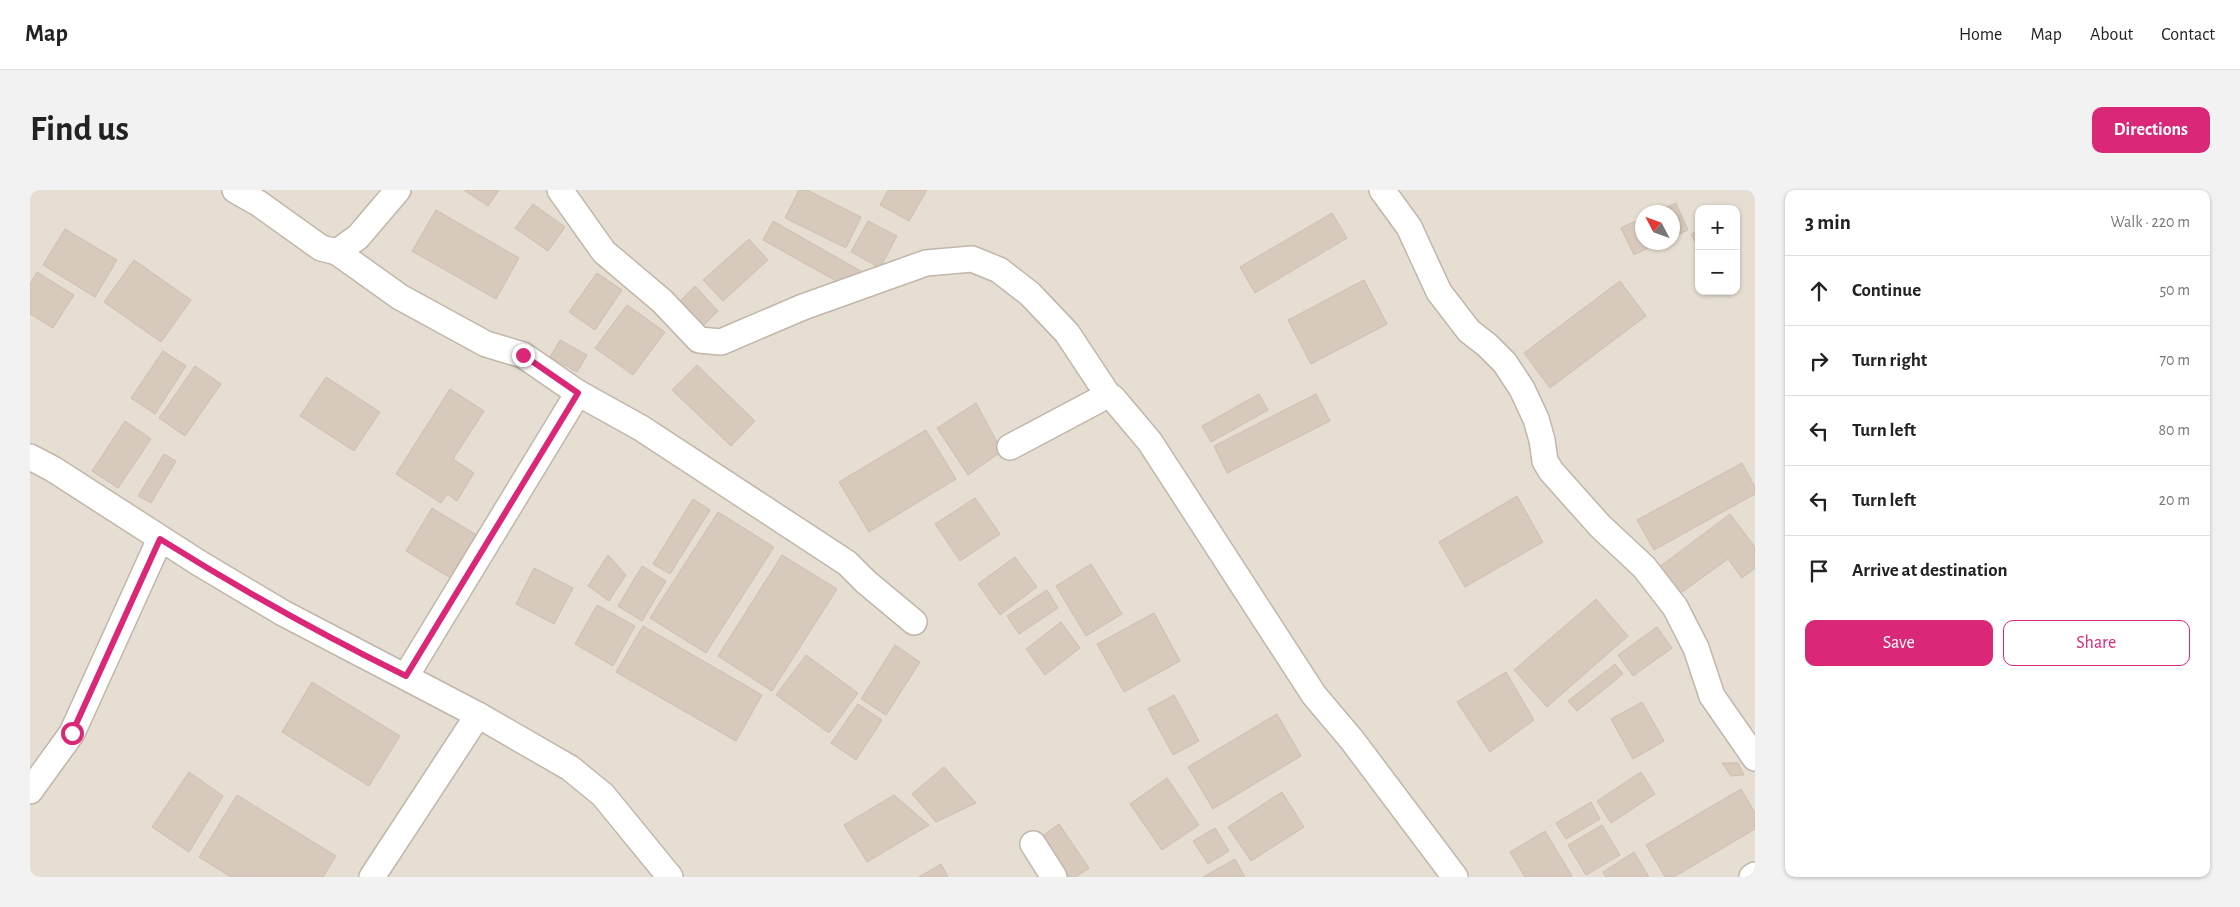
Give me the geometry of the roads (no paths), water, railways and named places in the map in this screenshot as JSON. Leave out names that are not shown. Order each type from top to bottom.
[{"type":"street","points":[[235,190],[258,203],[321,248],[337,252],[400,297],[486,344],[523,355],[578,393],[641,428],[847,563],[866,582],[914,622]]},
{"type":"street","points":[[337,252],[358,237],[398,190]]},
{"type":"street","points":[[560,190],[604,252],[662,302],[700,340],[721,342],[803,307],[926,263],[972,259],[999,270],[1030,294],[1066,334],[1108,395],[1113,398],[1150,442],[1314,695],[1352,740],[1455,877]]},
{"type":"street","points":[[1382,190],[1409,227],[1439,292],[1469,331],[1488,345],[1504,363],[1522,389],[1536,418],[1545,461],[1551,471],[1594,520],[1644,567],[1675,607],[1696,648],[1712,696],[1755,758]]},
{"type":"street","points":[[406,676],[578,393]]},
{"type":"street","points":[[1010,447],[1108,395]]},
{"type":"street","points":[[30,457],[53,469],[160,539],[283,612],[346,648],[406,676],[478,715],[570,768],[603,795],[670,877]]},
{"type":"street","points":[[30,791],[72,733],[160,539]]},
{"type":"street","points":[[372,877],[478,715]]},
{"type":"street","points":[[1033,844],[1054,877]]}]
